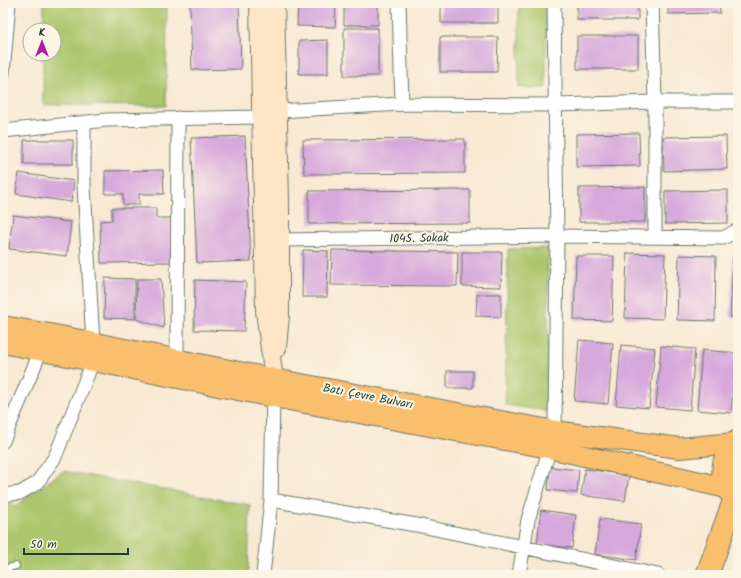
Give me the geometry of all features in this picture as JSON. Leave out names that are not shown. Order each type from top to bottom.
[{"type":"highway","points":[[707,575],[734,495],[724,476],[724,464],[727,453],[736,442]]},
{"type":"main road","name":"Batı Çevre Bulvarı","points":[[3,326],[50,334],[93,352],[274,388],[552,440],[734,495]]},
{"type":"main road","name":"Batı Çevre Bulvarı","points":[[3,343],[41,350],[93,352],[177,360],[274,388]]},
{"type":"main road","name":"Batı Çevre Bulvarı","points":[[552,440],[678,448],[736,442]]},
{"type":"street","points":[[3,73],[4,41],[9,3]]},
{"type":"street","points":[[259,3],[260,117],[265,312],[274,388]]},
{"type":"street","points":[[263,575],[271,500],[274,388],[280,315],[278,111],[275,3]]},
{"type":"street","points":[[399,3],[402,104]]},
{"type":"street","points":[[520,575],[528,520],[552,440],[557,236],[554,3]]},
{"type":"street","points":[[652,3],[655,102],[655,237]]},
{"type":"street","points":[[3,131],[107,120],[260,117],[278,111],[402,104],[556,105],[655,102],[738,102]]},
{"type":"street","points":[[177,360],[178,118]]},
{"type":"street","points":[[3,495],[20,493],[37,484],[54,457],[93,352],[84,186],[84,122]]},
{"type":"street","name":"1045. Sokak","points":[[280,240],[557,236],[723,238],[738,230]]},
{"type":"street","points":[[3,441],[41,350]]},
{"type":"street","points":[[271,500],[416,525],[658,575]]},
{"type":"lane","points":[[3,569],[16,566]]},
{"type":"green space","points":[[44,3],[167,3],[166,106],[43,105],[43,62],[62,62],[62,22],[43,22]]},
{"type":"green space","points":[[519,3],[546,3],[546,88],[519,88]]},
{"type":"green space","points":[[548,248],[548,411],[505,405],[508,249]]},
{"type":"green space","points":[[63,471],[250,505],[248,575],[3,575],[3,502],[16,506]]},
{"type":"building","points":[[190,3],[239,3],[241,69],[192,70]]},
{"type":"building","points":[[298,3],[336,3],[335,27],[297,26]]},
{"type":"building","points":[[344,3],[378,3],[378,25],[344,25]]},
{"type":"building","points":[[441,3],[498,3],[498,23],[441,23]]},
{"type":"building","points":[[577,3],[638,3],[638,20],[577,20]]},
{"type":"building","points":[[668,3],[719,3],[720,13],[668,14]]},
{"type":"building","points":[[344,28],[378,28],[378,76],[344,76]]},
{"type":"building","points":[[577,36],[638,36],[638,69],[577,69]]},
{"type":"building","points":[[440,37],[498,37],[497,72],[440,72]]},
{"type":"building","points":[[328,40],[328,74],[299,74],[299,41]]},
{"type":"building","points":[[639,133],[640,166],[576,167],[576,134]]},
{"type":"building","points":[[245,136],[251,261],[197,263],[191,138]]},
{"type":"building","points":[[726,136],[727,169],[664,171],[663,137]]},
{"type":"building","points":[[465,139],[465,173],[304,174],[303,140]]},
{"type":"building","points":[[24,140],[73,140],[73,164],[24,164]]},
{"type":"building","points":[[163,170],[164,194],[139,194],[139,205],[123,205],[123,194],[105,194],[105,171]]},
{"type":"building","points":[[19,173],[74,181],[71,202],[16,194]]},
{"type":"building","points":[[645,187],[645,222],[579,222],[579,188]]},
{"type":"building","points":[[470,190],[470,223],[309,224],[309,191]]},
{"type":"building","points":[[728,190],[728,223],[665,224],[665,191]]},
{"type":"building","points":[[112,208],[156,208],[156,218],[171,218],[172,262],[101,263],[100,221],[112,220]]},
{"type":"building","points":[[13,215],[71,222],[67,256],[9,249]]},
{"type":"building","points":[[303,250],[328,251],[327,297],[302,297]]},
{"type":"building","points":[[332,250],[458,252],[457,286],[331,285]]},
{"type":"building","points":[[462,252],[502,252],[501,287],[462,286]]},
{"type":"building","points":[[627,253],[665,254],[663,319],[625,318]]},
{"type":"building","points":[[679,255],[716,256],[715,321],[677,320]]},
{"type":"building","points":[[576,256],[614,256],[612,321],[574,320]]},
{"type":"building","points":[[733,257],[738,258],[738,318],[730,317]]},
{"type":"building","points":[[105,278],[135,279],[135,319],[104,318]]},
{"type":"building","points":[[137,279],[161,279],[164,328],[136,319]]},
{"type":"building","points":[[195,280],[246,282],[244,331],[194,330]]},
{"type":"building","points":[[477,294],[501,294],[501,317],[476,316]]},
{"type":"building","points":[[579,340],[613,343],[608,404],[574,401]]},
{"type":"building","points":[[621,345],[655,348],[649,408],[616,405]]},
{"type":"building","points":[[661,346],[695,349],[690,410],[656,407]]},
{"type":"building","points":[[702,350],[736,353],[731,413],[697,410]]},
{"type":"building","points":[[447,371],[473,371],[473,388],[447,388]]},
{"type":"building","points":[[550,467],[579,470],[577,493],[548,490]]},
{"type":"building","points":[[585,469],[629,475],[625,501],[581,495]]},
{"type":"building","points":[[541,510],[576,515],[572,548],[537,544]]},
{"type":"building","points":[[600,519],[641,524],[636,560],[595,554]]}]
